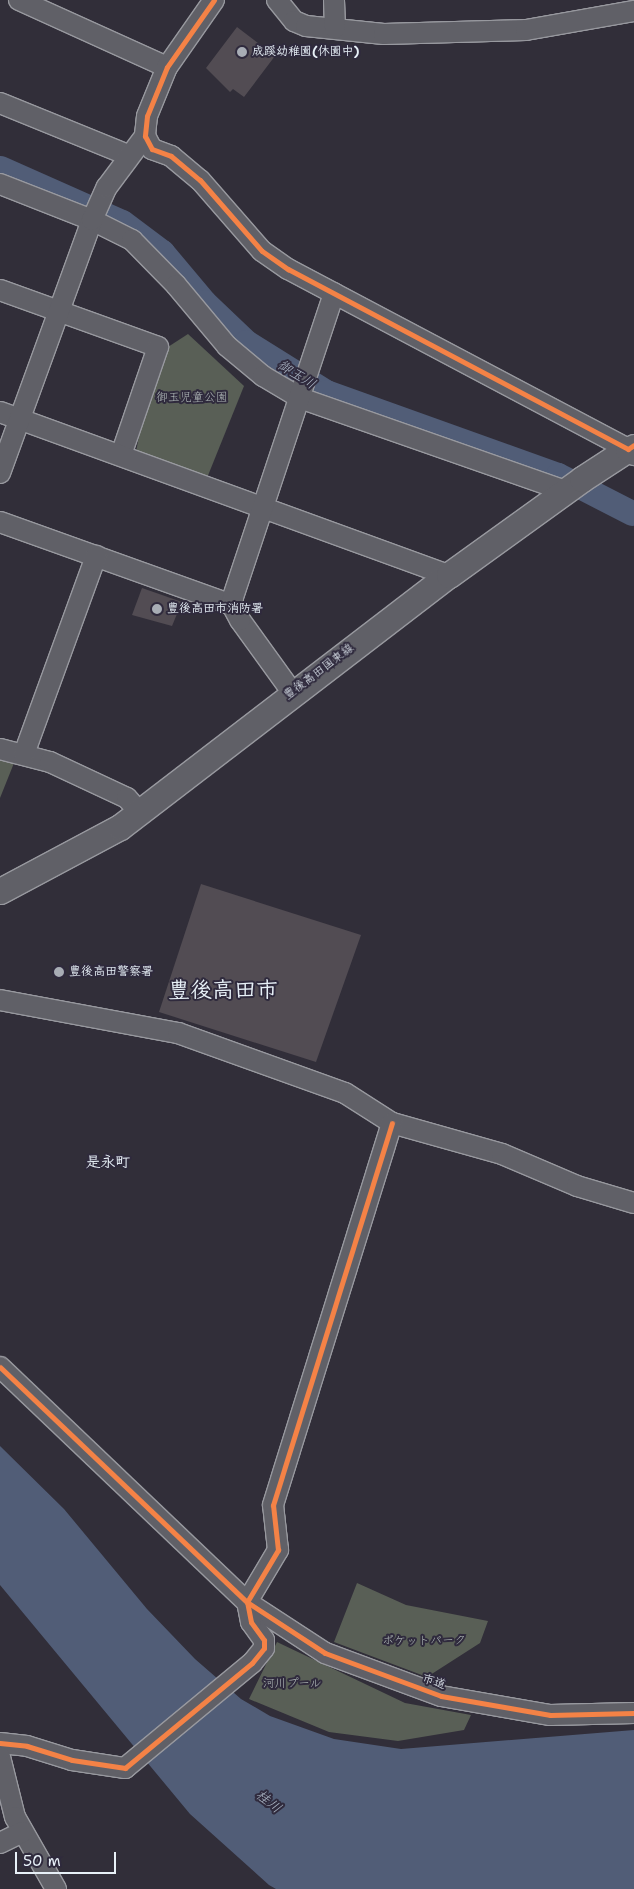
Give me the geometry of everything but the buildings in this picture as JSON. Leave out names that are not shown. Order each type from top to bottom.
[{"type":"main road","name":"豊後高田国東線","points":[[0,891],[140,813],[292,692],[449,575],[571,486],[632,448]]},
{"type":"street","points":[[19,0],[167,67]]},
{"type":"street","points":[[214,0],[167,67],[147,116],[145,136],[152,149],[171,156],[217,197],[262,251],[334,293],[632,448]]},
{"type":"street","points":[[277,0],[294,21],[306,26],[384,34],[500,32],[573,24],[634,11]]},
{"type":"street","points":[[334,0],[335,28]]},
{"type":"street","points":[[0,103],[128,155]]},
{"type":"street","points":[[0,473],[22,419],[92,220],[128,155],[145,136]]},
{"type":"street","points":[[0,184],[92,220],[132,240],[176,285],[227,346],[262,376],[300,398],[571,486]]},
{"type":"street","points":[[0,290],[158,347],[121,455]]},
{"type":"street","points":[[232,605],[334,293]]},
{"type":"street","points":[[0,412],[121,455],[264,510],[449,575]]},
{"type":"street","points":[[0,522],[232,605],[292,692]]},
{"type":"street","points":[[24,754],[96,556]]},
{"type":"street","points":[[0,749],[50,762],[127,798],[140,813]]},
{"type":"street","points":[[0,1000],[178,1033],[345,1093],[392,1123],[502,1154],[576,1186],[634,1204]]},
{"type":"street","points":[[0,1743],[28,1746],[72,1760],[125,1768],[252,1663],[264,1648],[264,1640],[251,1622],[247,1602],[278,1550],[273,1505],[392,1123]]},
{"type":"street","name":"市道","points":[[0,1367],[247,1602],[325,1653],[441,1696],[550,1715],[634,1713]]},
{"type":"street","points":[[0,1757],[23,1832],[56,1889]]},
{"type":"street","points":[[0,1843],[23,1832]]},
{"type":"green space","name":"御玉児童公園","points":[[188,334],[244,386],[207,478],[136,452],[154,356]]},
{"type":"green space","points":[[0,760],[14,763],[0,798]]},
{"type":"green space","name":"ポケットパーク","points":[[357,1583],[406,1605],[488,1621],[480,1643],[427,1677],[334,1642]]},
{"type":"green space","name":"河川プール","points":[[277,1642],[405,1703],[471,1715],[464,1730],[398,1741],[329,1732],[249,1699]]},
{"type":"water","name":"桂川","points":[[0,1446],[64,1509],[147,1609],[195,1659],[241,1699],[270,1716],[334,1739],[401,1749],[634,1730],[634,1889],[276,1889],[269,1885],[190,1814],[0,1585]]},
{"type":"waterway","name":"御玉川","points":[[0,168],[122,222],[162,252],[204,302],[246,342],[326,392],[558,475],[632,513]]},
{"type":"cycle path","points":[[214,0],[167,67],[147,116],[145,136],[152,149],[171,156],[200,180],[262,251],[288,269],[628,449],[634,445]]},
{"type":"cycle path","points":[[0,1743],[27,1746],[72,1760],[125,1768],[252,1663],[264,1648],[264,1640],[251,1622],[247,1602],[278,1550],[273,1505],[392,1123]]},
{"type":"cycle path","points":[[0,1367],[247,1602],[325,1653],[441,1696],[550,1715],[634,1713]]},
{"type":"place","name":"成蹊幼稚園(休園中)","points":[[242,52]]},
{"type":"place","name":"豊後高田市消防署","points":[[157,609]]},
{"type":"place","name":"豊後高田警察署","points":[[59,972]]},
{"type":"district","name":"豊後高田市","points":[[223,990]]},
{"type":"district","name":"是永町","points":[[108,1163]]}]
